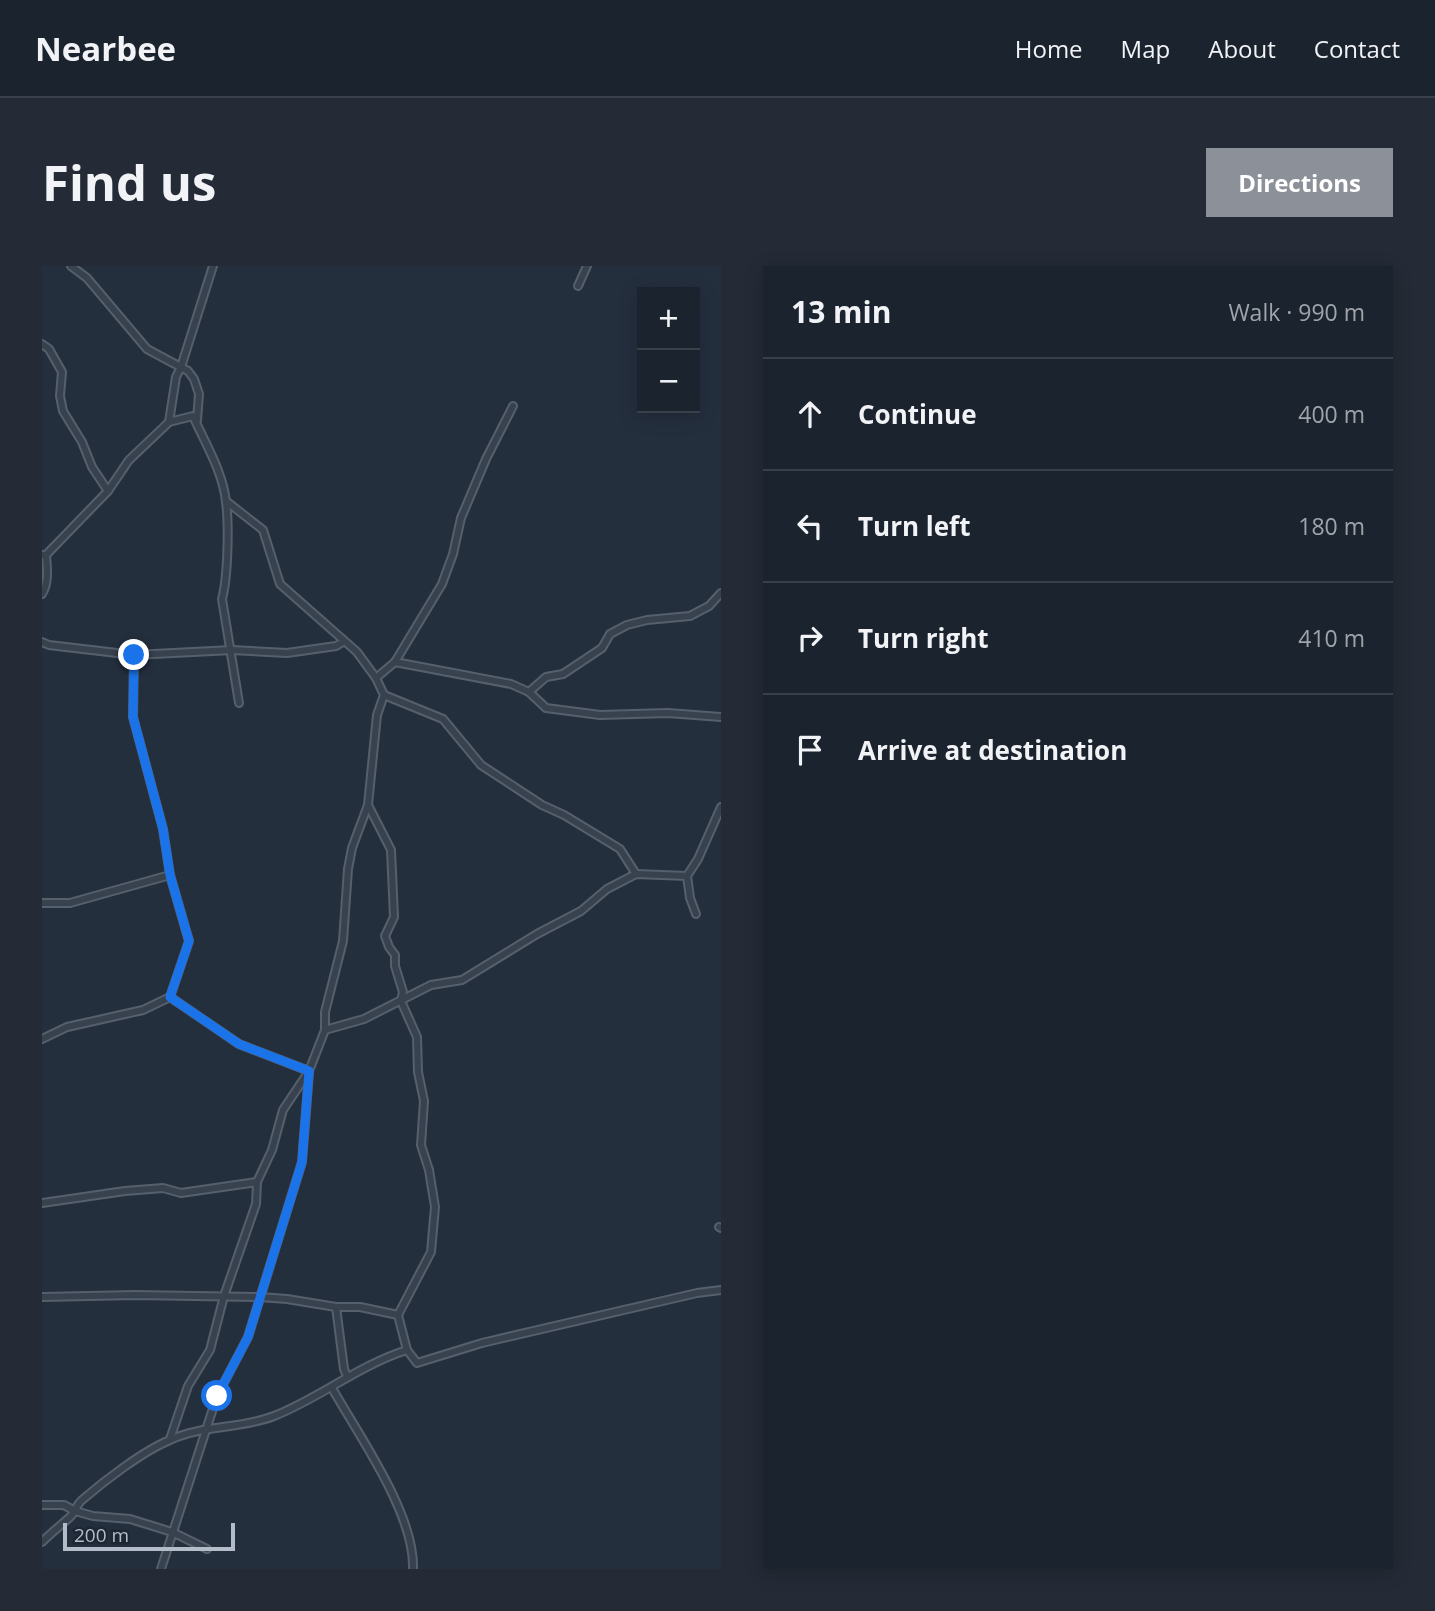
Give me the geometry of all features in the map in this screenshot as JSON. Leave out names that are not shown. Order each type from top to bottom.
[{"type":"street","points":[[71,266],[87,278],[147,348],[188,371],[199,394],[196,422]]},
{"type":"street","points":[[169,422],[176,377],[213,266]]},
{"type":"street","points":[[578,286],[587,266]]},
{"type":"street","points":[[42,344],[49,349],[62,372],[60,396],[63,411],[82,442],[92,467],[108,491]]},
{"type":"street","points":[[376,678],[395,662],[442,584],[453,554],[461,518],[486,458],[513,406]]},
{"type":"street","points":[[42,594],[45,591],[48,572],[44,555],[108,491],[129,460],[169,422],[193,416],[217,469],[226,501],[226,584],[222,599],[239,703]]},
{"type":"street","points":[[226,501],[263,530],[281,584],[357,652],[376,678],[384,695],[443,719],[481,765],[542,805],[620,849],[636,874]]},
{"type":"street","points":[[529,692],[546,677],[563,674],[602,648],[610,635],[627,625],[647,620],[690,616],[709,606],[721,593]]},
{"type":"street","points":[[42,642],[134,655],[232,650],[287,653],[336,646],[343,642]]},
{"type":"street","points":[[42,1039],[68,1027],[143,1010],[170,997],[189,941],[170,875],[163,829],[133,717],[134,655]]},
{"type":"street","points":[[395,662],[511,684],[529,692],[546,708],[600,715],[668,713],[721,717]]},
{"type":"street","points":[[170,1439],[188,1385],[210,1350],[224,1296],[256,1204],[257,1182],[272,1150],[283,1110],[309,1071],[325,1030],[325,1012],[343,941],[348,869],[352,848],[368,805],[377,715],[384,695]]},
{"type":"street","points":[[368,805],[391,850],[394,917],[385,936],[395,955],[395,966],[403,992],[401,1002],[417,1037],[418,1072],[424,1101],[421,1145],[429,1170],[435,1207],[431,1252],[398,1315],[407,1350],[417,1363],[482,1343],[697,1293],[721,1290]]},
{"type":"street","points":[[696,914],[690,898],[687,876],[698,859],[721,807]]},
{"type":"street","points":[[325,1030],[401,1002],[431,985],[462,980],[537,934],[581,911],[607,889],[636,874],[687,876]]},
{"type":"street","points":[[42,904],[70,903],[170,875]]},
{"type":"street","points":[[170,997],[239,1044],[309,1071]]},
{"type":"street","points":[[161,1569],[217,1396],[248,1337],[302,1162],[309,1071]]},
{"type":"street","points":[[42,1203],[125,1191],[163,1188],[181,1192],[257,1182]]},
{"type":"street","points":[[42,1297],[287,1298],[336,1307],[360,1307],[398,1315]]},
{"type":"street","points":[[336,1307],[347,1376]]},
{"type":"street","points":[[42,1542],[75,1511],[79,1502],[140,1457],[170,1439],[206,1429],[271,1417],[332,1388],[347,1376],[407,1350]]},
{"type":"street","points":[[332,1388],[389,1488],[407,1527],[413,1569]]},
{"type":"street","points":[[42,1505],[64,1505],[93,1516],[130,1519],[172,1532],[207,1549]]},
{"type":"route","points":[[134,655],[133,717],[163,829],[170,875],[189,941],[170,997],[239,1044],[309,1071],[302,1162],[248,1337],[217,1396]]}]
